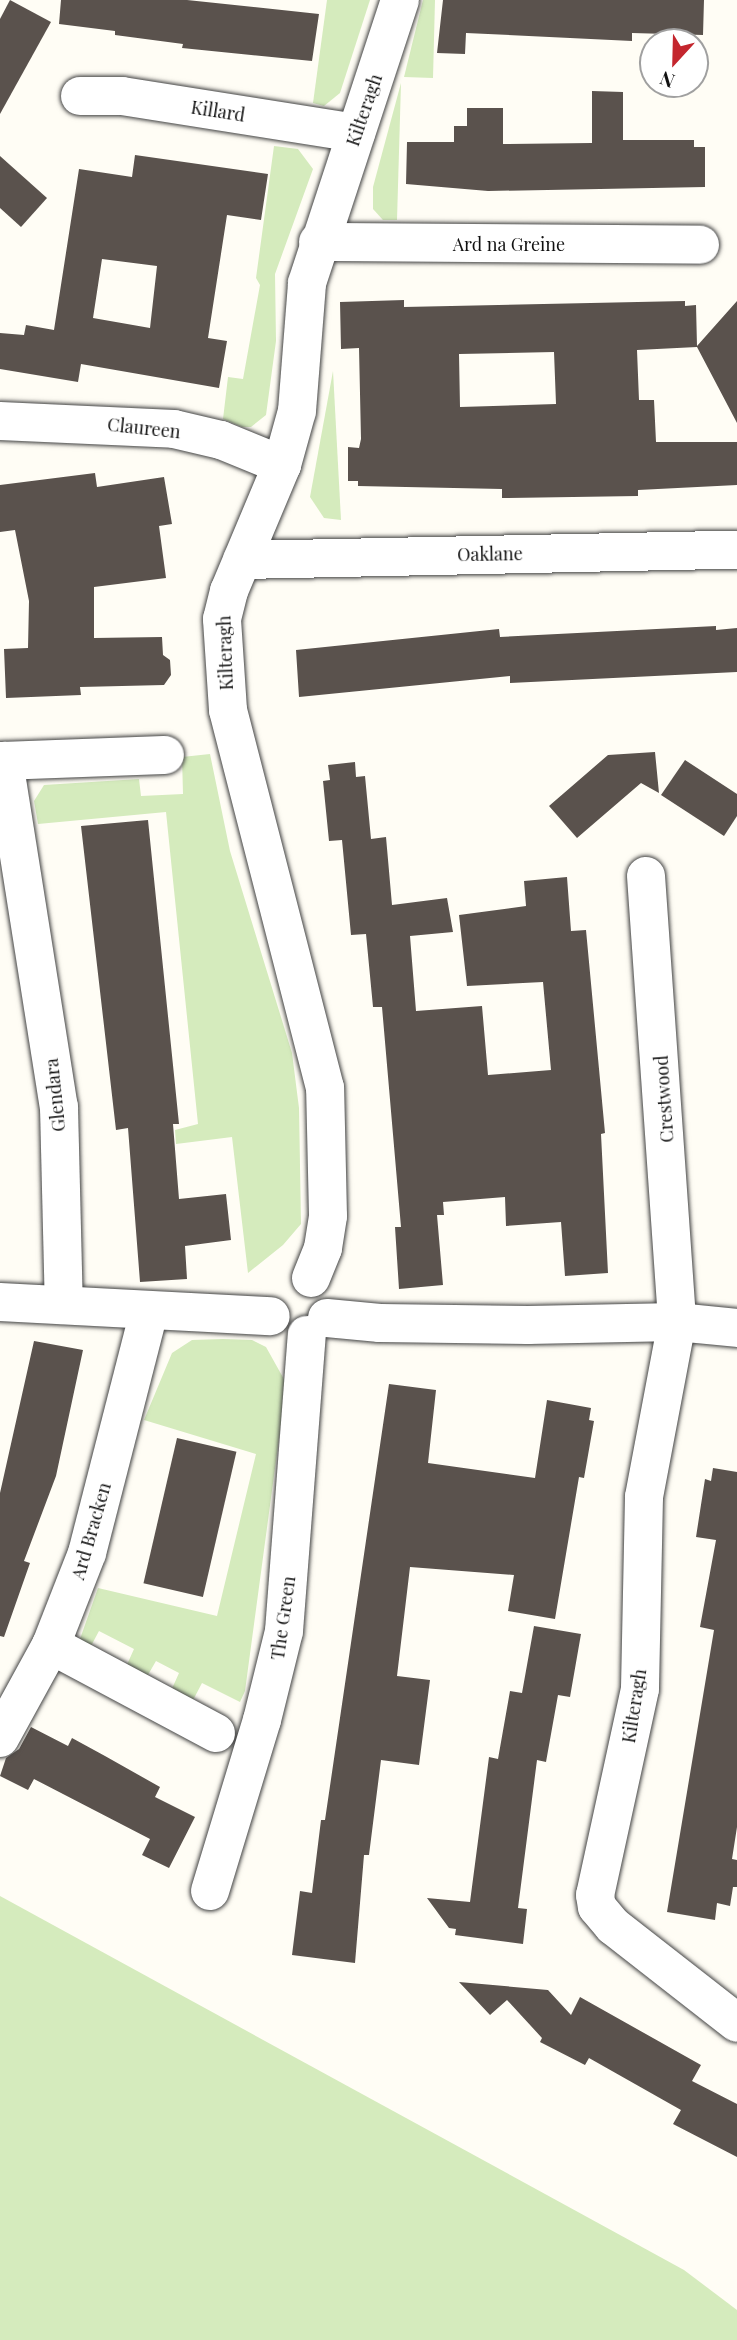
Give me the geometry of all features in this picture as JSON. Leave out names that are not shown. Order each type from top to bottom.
[{"type":"street","name":"Kilteragh","points":[[311,1278],[323,1248],[328,1216],[325,1088],[228,710],[222,619],[242,560],[282,465],[297,411],[307,283],[318,242],[400,0]]},
{"type":"street","name":"Killard","points":[[80,96],[128,97],[356,133]]},
{"type":"street","name":"Ard na Greine","points":[[318,242],[700,245]]},
{"type":"street","name":"Claureen","points":[[0,421],[174,429],[221,440],[282,465]]},
{"type":"street","name":"Oaklane","points":[[242,560],[737,550]]},
{"type":"street","name":"Glendara","points":[[64,1305],[59,1107],[11,889],[2,761],[165,755]]},
{"type":"street","name":"Crestwood","points":[[646,876],[677,1322]]},
{"type":"street","points":[[317,1326],[329,1299],[311,1278],[283,1281],[271,1297],[271,1316],[289,1335],[317,1326],[434,1324],[677,1322],[737,1328]]},
{"type":"street","points":[[0,1302],[271,1316]]},
{"type":"street","name":"Ard Bracken","points":[[0,1738],[51,1645],[88,1549],[149,1311]]},
{"type":"street","name":"Kilteragh","points":[[677,1322],[644,1497],[640,1689],[595,1895],[597,1907],[613,1927],[737,2023]]},
{"type":"street","name":"The Green","points":[[210,1891],[262,1720],[284,1631],[317,1326]]},
{"type":"street","points":[[51,1645],[216,1732]]},
{"type":"green space","points":[[327,0],[370,0],[340,93],[324,106],[313,103]]},
{"type":"green space","points":[[423,0],[435,0],[433,78],[404,77]]},
{"type":"green space","points":[[401,83],[397,220],[383,220],[373,209],[373,187]]},
{"type":"green space","points":[[274,146],[298,149],[313,169],[275,274],[276,341],[266,415],[251,427],[242,427],[223,419],[228,377],[243,379],[260,285],[256,278]]},
{"type":"green space","points":[[333,371],[341,520],[324,518],[310,497]]},
{"type":"green space","points":[[210,754],[230,851],[292,1053],[299,1108],[301,1224],[283,1245],[248,1273],[232,1137],[176,1144],[175,1130],[198,1124],[166,812],[38,824],[34,801],[44,785],[139,779],[141,796],[183,794],[182,757]]},
{"type":"green space","points":[[192,1340],[252,1340],[266,1347],[285,1381],[285,1394],[245,1691],[240,1702],[202,1683],[191,1704],[170,1693],[179,1673],[156,1661],[145,1680],[125,1669],[134,1649],[99,1631],[91,1646],[83,1648],[80,1639],[98,1588],[217,1616],[256,1454],[144,1420],[172,1353]]},
{"type":"green space","points":[[0,1896],[684,2270],[737,2310],[737,2340],[0,2340]]},
{"type":"building","points":[[10,0],[51,22],[0,114],[0,19]]},
{"type":"building","points":[[61,0],[187,0],[319,14],[312,61],[182,48],[183,44],[59,24]]},
{"type":"building","points":[[443,0],[704,0],[703,28],[639,28],[639,33],[632,33],[632,41],[466,33],[465,54],[437,53]]},
{"type":"building","points":[[592,91],[623,92],[623,140],[694,140],[694,147],[705,147],[705,187],[488,191],[406,184],[407,142],[454,142],[454,126],[467,126],[467,108],[503,108],[503,144],[592,143]]},
{"type":"building","points":[[135,155],[268,174],[261,220],[227,215],[208,338],[227,341],[219,388],[81,364],[78,382],[0,369],[0,333],[24,335],[26,325],[54,330],[79,169],[132,177]],"holes":[[[102,259],[157,266],[150,328],[93,318]]]},
{"type":"building","points":[[0,156],[47,198],[21,227],[0,208]]},
{"type":"building","points":[[404,300],[404,307],[685,301],[685,306],[696,305],[697,346],[737,301],[737,423],[697,347],[637,350],[639,400],[654,400],[656,442],[737,442],[737,485],[638,490],[638,496],[502,498],[502,489],[358,486],[358,481],[348,481],[348,447],[359,448],[361,439],[359,348],[341,349],[340,302]],"holes":[[[554,352],[556,404],[460,407],[459,354]]]},
{"type":"building","points":[[95,473],[97,487],[164,477],[172,524],[159,526],[166,578],[94,587],[94,638],[162,637],[163,655],[170,660],[171,675],[164,685],[80,687],[81,695],[6,698],[4,649],[28,648],[29,601],[15,530],[0,532],[0,485]]},
{"type":"building","points":[[716,626],[716,630],[737,628],[737,672],[510,683],[510,676],[299,697],[296,650],[499,629],[500,637]]},
{"type":"building","points":[[655,752],[659,793],[641,783],[577,838],[549,806],[608,755]]},
{"type":"building","points":[[685,760],[737,794],[737,816],[724,836],[661,795]]},
{"type":"building","points":[[355,762],[356,777],[365,776],[371,839],[386,837],[392,905],[447,898],[453,932],[410,936],[416,1011],[482,1006],[488,1075],[551,1070],[543,982],[467,986],[459,915],[526,906],[524,881],[567,877],[571,931],[586,930],[605,1133],[601,1134],[608,1273],[565,1276],[561,1222],[506,1226],[505,1197],[443,1202],[444,1215],[437,1215],[443,1285],[399,1289],[395,1227],[401,1227],[382,1007],[373,1007],[366,934],[351,935],[342,840],[329,841],[323,781],[330,780],[328,765]]},
{"type":"building","points":[[148,820],[179,1124],[173,1124],[179,1199],[226,1194],[231,1240],[185,1246],[187,1279],[140,1282],[128,1128],[116,1130],[81,826]]},
{"type":"building","points":[[34,1341],[83,1350],[56,1476],[24,1561],[30,1563],[4,1637],[0,1636],[0,1493]]},
{"type":"building","points":[[389,1384],[436,1390],[428,1463],[535,1478],[547,1400],[591,1408],[589,1420],[594,1421],[584,1478],[579,1477],[555,1619],[508,1611],[514,1575],[410,1567],[397,1676],[430,1680],[419,1765],[381,1760],[369,1855],[364,1855],[355,1963],[292,1955],[300,1891],[312,1893],[321,1820],[325,1820]]},
{"type":"building","points":[[177,1438],[236,1452],[203,1597],[143,1583]]},
{"type":"building","points":[[713,1468],[737,1472],[737,1827],[732,1859],[737,1860],[737,1887],[733,1887],[730,1906],[717,1903],[715,1920],[667,1912],[714,1630],[700,1627],[716,1540],[696,1537],[705,1479],[711,1481]]},
{"type":"building","points":[[534,1626],[581,1634],[570,1697],[558,1695],[546,1762],[537,1760],[518,1908],[527,1909],[523,1944],[455,1935],[456,1929],[449,1928],[427,1898],[470,1902],[489,1757],[498,1759],[510,1691],[522,1693]]},
{"type":"building","points":[[31,1727],[68,1746],[72,1738],[105,1756],[160,1787],[155,1797],[195,1817],[169,1868],[142,1855],[150,1839],[34,1779],[28,1790],[0,1776],[6,1758],[19,1749]]},
{"type":"building","points":[[459,1982],[548,1990],[571,2015],[580,1997],[701,2065],[692,2081],[737,2104],[737,2157],[673,2124],[681,2110],[589,2058],[585,2065],[540,2042],[542,2038],[507,2000],[490,2015]]}]
